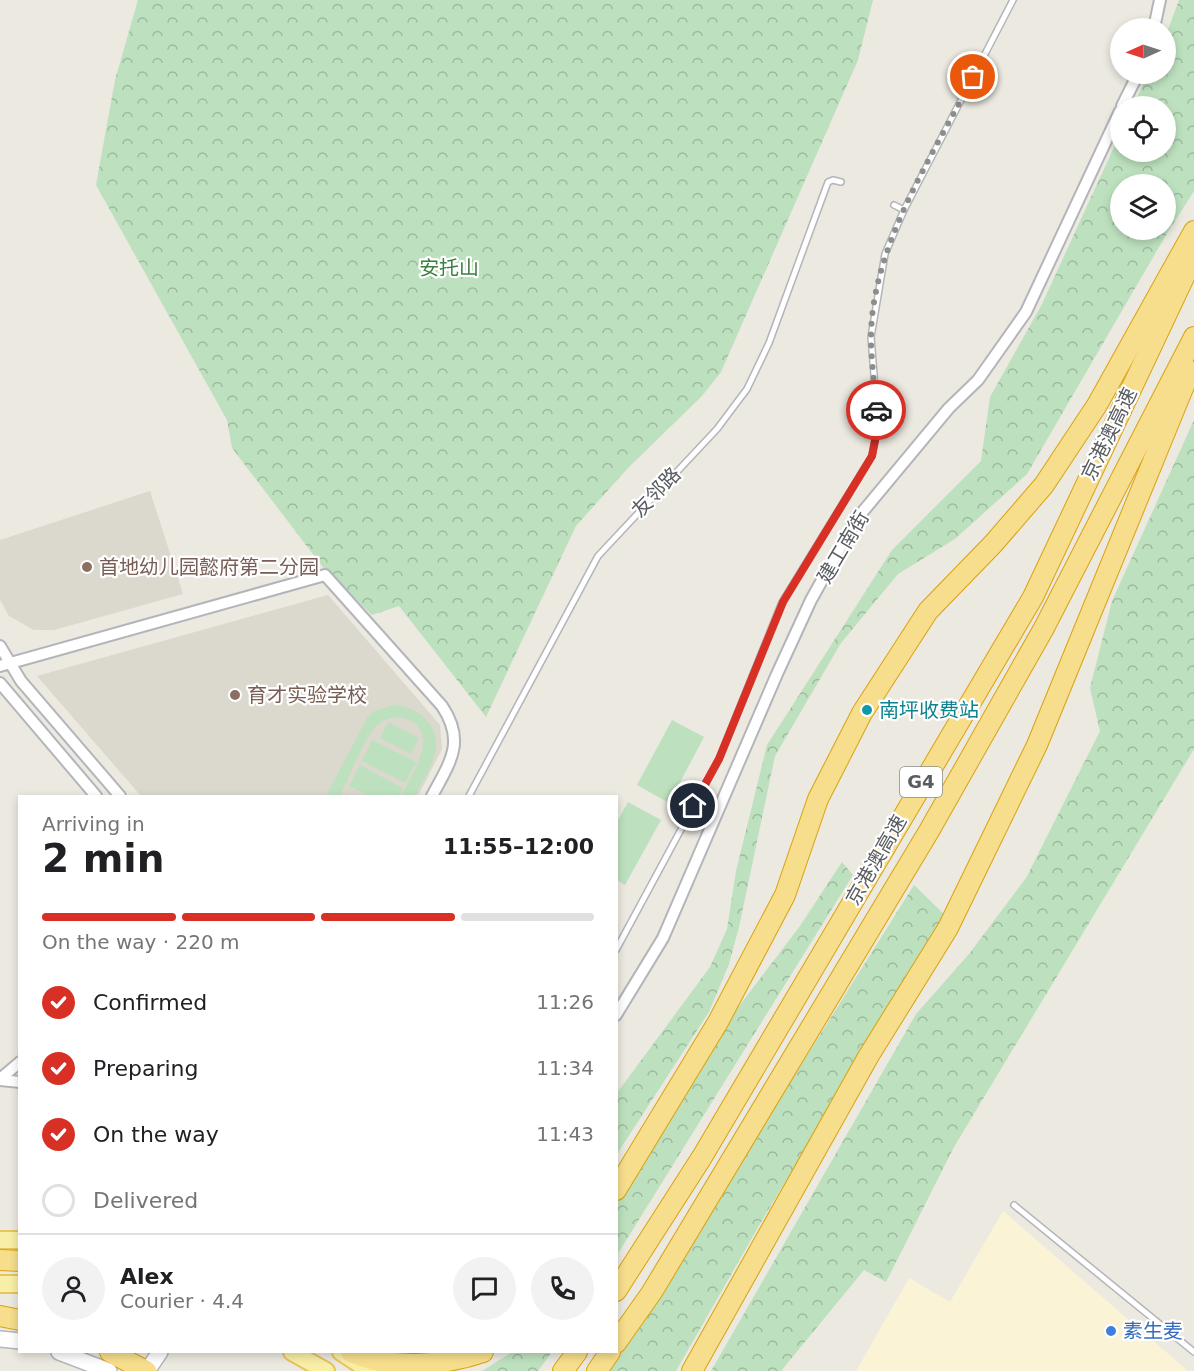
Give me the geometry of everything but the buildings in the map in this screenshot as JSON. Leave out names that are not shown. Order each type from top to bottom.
[{"type":"highway","points":[[618,1187],[718,1022],[785,896],[818,800],[862,713],[928,610],[993,544],[1044,485],[1096,405],[1194,231]]},
{"type":"highway","name":"京港澳高速","points":[[618,1289],[702,1157],[1033,597],[1194,256]]},
{"type":"highway","name":"京港澳高速","points":[[618,1340],[658,1282],[929,831],[1044,628],[1194,337]]},
{"type":"highway","points":[[692,1371],[868,1057],[948,928],[1037,745],[1141,486],[1194,362]]},
{"type":"highway","points":[[0,1260],[18,1261]]},
{"type":"highway","points":[[0,1316],[18,1320]]},
{"type":"highway","points":[[112,1353],[146,1371]]},
{"type":"highway","points":[[355,1353],[387,1362],[419,1364],[457,1360],[480,1353]]},
{"type":"highway","points":[[563,1371],[576,1353]]},
{"type":"highway","points":[[597,1371],[609,1353]]},
{"type":"main road","points":[[0,1240],[18,1240]]},
{"type":"main road","points":[[0,1284],[18,1284]]},
{"type":"main road","points":[[294,1353],[326,1371]]},
{"type":"main road","points":[[343,1353],[370,1371]]},
{"type":"street","points":[[1156,18],[1160,0]]},
{"type":"street","name":"建工南街","points":[[618,1012],[663,938],[777,674],[812,600],[849,531],[899,466],[949,408],[978,380],[1026,312],[1110,132]]},
{"type":"street","points":[[4,664],[326,575],[442,706],[451,720],[455,736],[454,752],[432,795]]},
{"type":"street","points":[[0,646],[4,664],[119,795]]},
{"type":"street","points":[[0,682],[95,795]]},
{"type":"street","points":[[0,1079],[18,1064]]},
{"type":"street","points":[[0,1079],[18,1082]]},
{"type":"street","points":[[0,1339],[18,1341]]},
{"type":"street","points":[[62,1353],[109,1371]]},
{"type":"street","points":[[146,1371],[159,1353]]},
{"type":"lane","points":[[618,946],[719,759],[783,602],[872,456],[878,425],[871,337],[872,320],[885,254],[904,210],[1013,0]]},
{"type":"lane","name":"友邻路","points":[[470,795],[598,556],[717,429],[747,388],[769,343],[828,182],[833,180],[841,182]]},
{"type":"lane","points":[[894,205],[904,210]]},
{"type":"lane","points":[[1014,1204],[1194,1352]]},
{"type":"shaded area","name":"首地幼儿园懿府第二分园","points":[[150,491],[183,594],[54,630],[34,630],[9,616],[0,600],[0,540]]},
{"type":"shaded area","name":"育才实验学校","points":[[328,595],[440,725],[442,749],[419,795],[140,795],[37,676]]},
{"type":"shaded area","points":[[1003,1211],[1188,1371],[856,1371],[909,1278],[950,1302]]},
{"type":"green space","name":"安托山","points":[[138,0],[873,0],[858,60],[721,372],[702,396],[628,468],[576,526],[486,717],[399,606],[372,615],[325,570],[232,448],[227,420],[96,185],[115,80]]},
{"type":"green space","points":[[1179,0],[1194,0],[1194,191],[1176,219],[1176,174],[1110,174],[1110,240],[1163,240],[1027,474],[955,539],[898,574],[841,643],[775,756],[739,927],[729,964],[709,1012],[618,1152],[618,1092],[710,967],[727,929],[736,871],[767,745],[892,550],[981,461],[990,397],[1042,304],[1110,156],[1110,162],[1176,162],[1176,96],[1138,96],[1143,84],[1176,84],[1176,18],[1172,18]]},
{"type":"green space","points":[[1194,420],[1194,749],[954,1147],[886,1282],[864,1270],[781,1371],[711,1371],[916,1014],[969,954],[1026,878],[1100,731],[1090,688],[1112,601]]},
{"type":"green space","points":[[394,705],[412,710],[426,720],[435,734],[434,759],[416,795],[402,795],[421,752],[423,741],[421,731],[414,723],[395,717],[376,726],[371,733],[340,795],[327,795],[367,718],[374,711]]},
{"type":"green space","points":[[672,720],[704,737],[669,803],[637,785]]},
{"type":"green space","points":[[388,722],[419,738],[411,754],[380,738]]},
{"type":"green space","points":[[372,740],[416,762],[405,783],[362,761]]},
{"type":"green space","points":[[360,765],[403,788],[400,795],[368,795],[349,786]]},
{"type":"green space","points":[[628,802],[661,820],[625,885],[618,881],[618,820]]},
{"type":"green space","points":[[842,862],[853,875],[618,1253],[618,1199],[730,1018],[800,926]]},
{"type":"green space","points":[[914,885],[945,915],[764,1217],[676,1371],[609,1371]]},
{"type":"green space","points":[[510,1353],[551,1353],[538,1371],[482,1371]]},
{"type":"way so far","points":[[876,410],[872,320],[888,243],[973,77]]},
{"type":"place","name":"首地幼儿园懿府第二分园","points":[[87,567]]},
{"type":"place","name":"育才实验学校","points":[[235,695]]},
{"type":"place","name":"南坪收费站","points":[[867,710]]},
{"type":"place","name":"素生麦","points":[[1111,1331]]},
{"type":"route","points":[[693,806],[719,759],[790,588],[872,456],[878,425],[876,410]]}]
